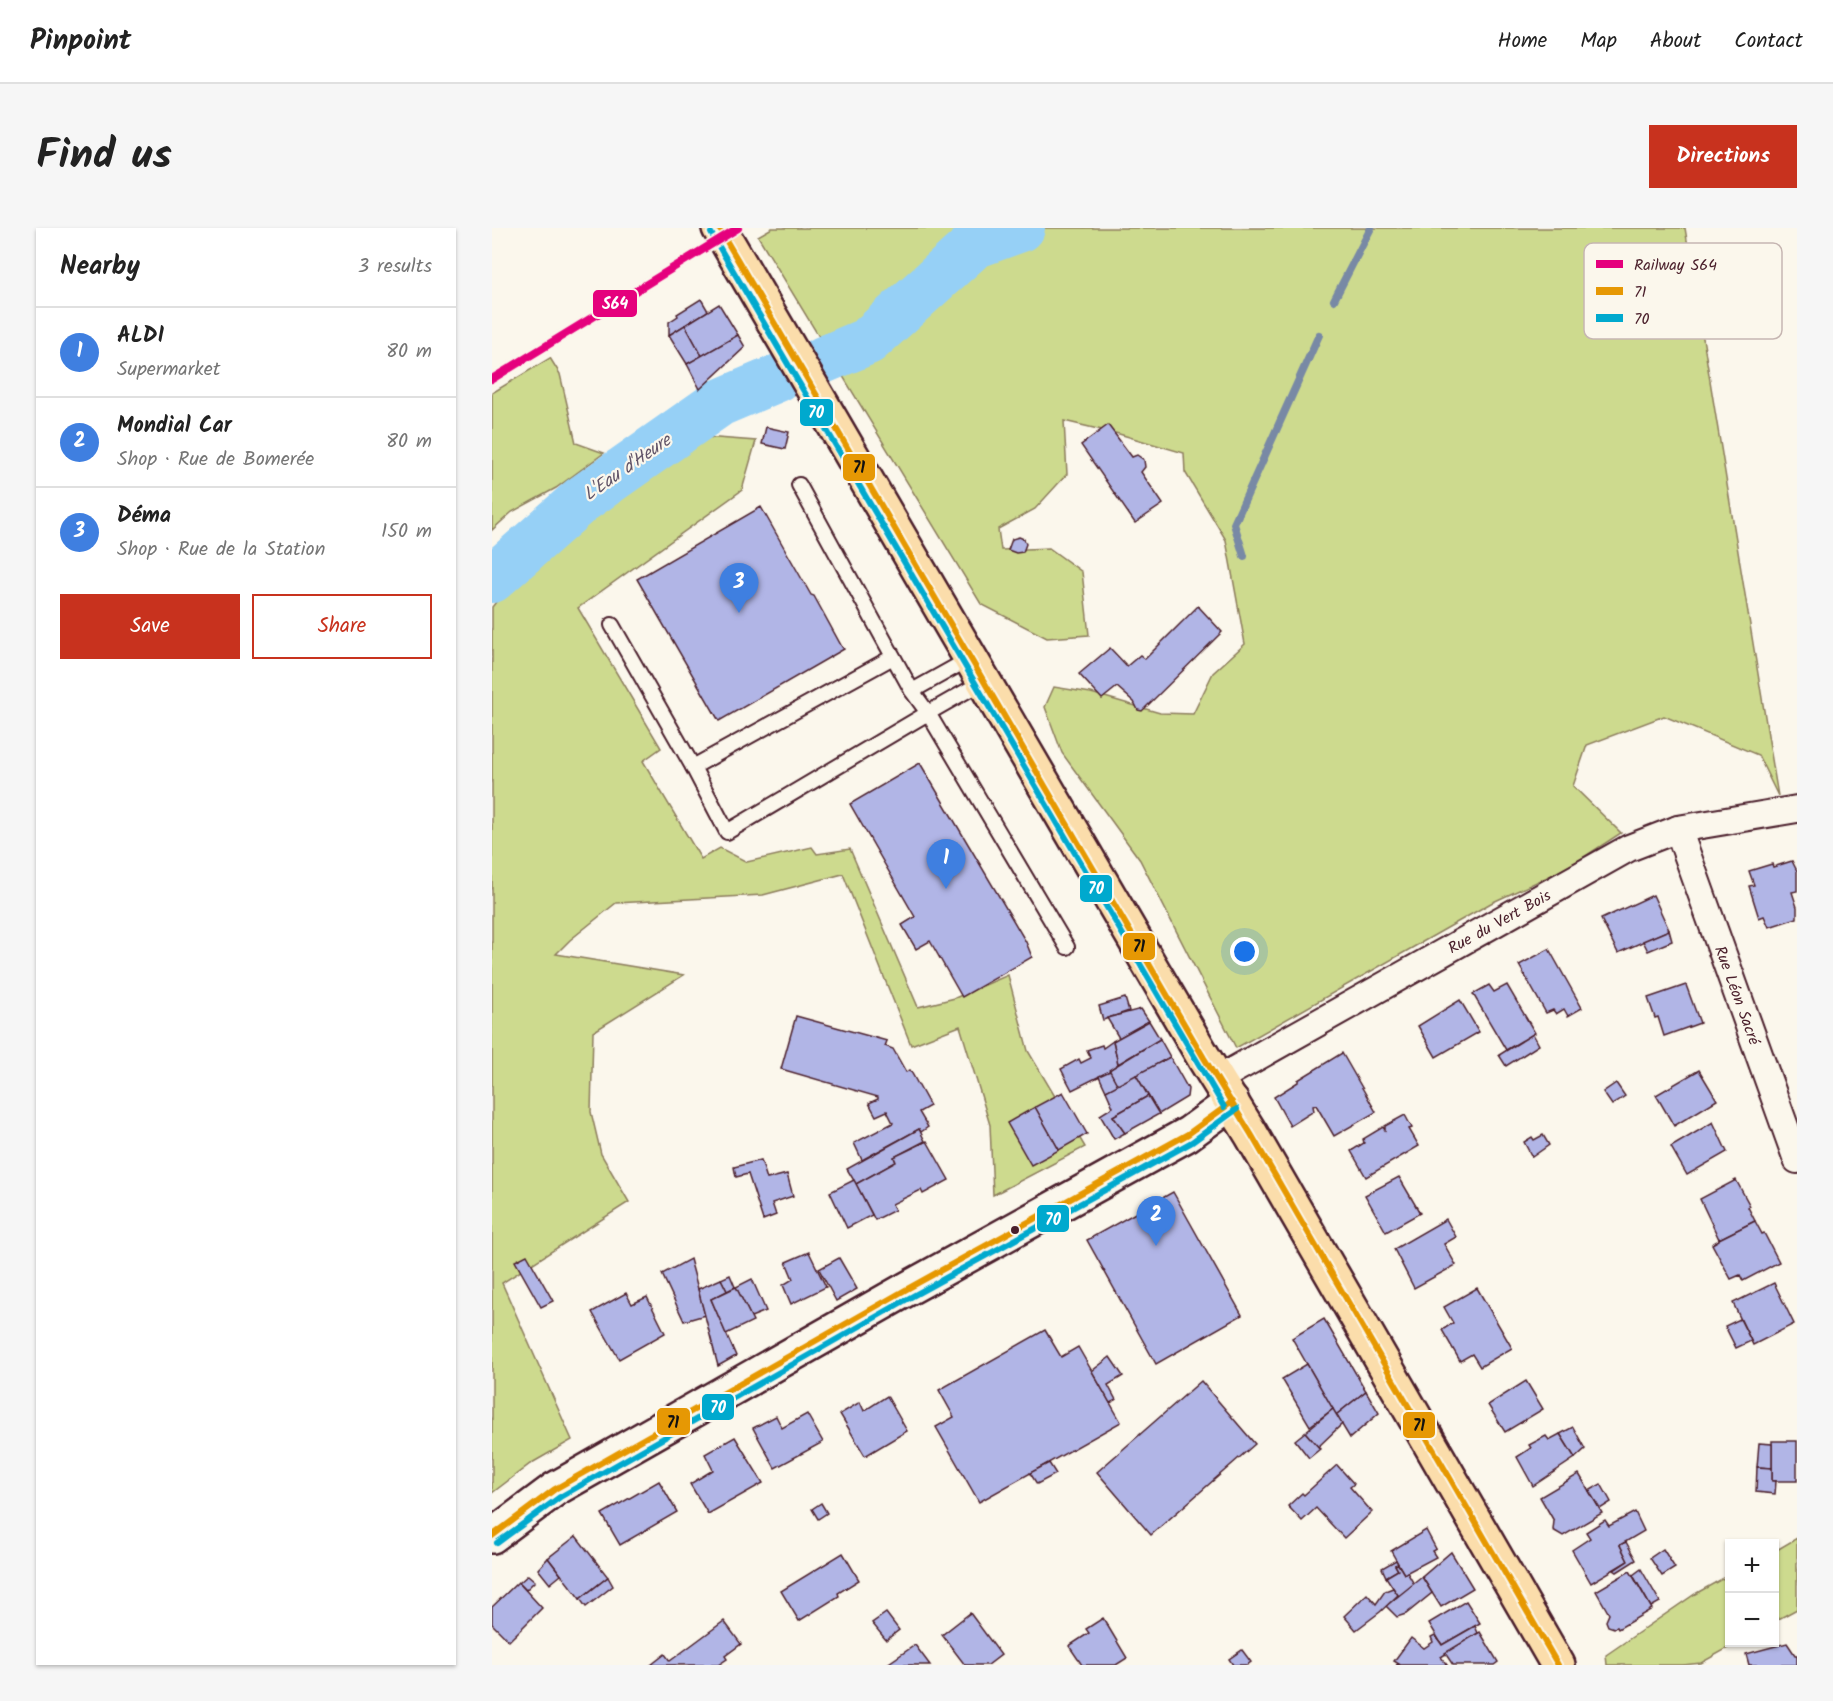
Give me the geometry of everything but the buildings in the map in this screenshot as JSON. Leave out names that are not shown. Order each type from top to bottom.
[{"type":"main road","points":[[719,228],[1225,1091],[1558,1665]]},
{"type":"main road","points":[[492,1536],[502,1526],[555,1489],[907,1289],[1188,1134],[1225,1091]]},
{"type":"street","name":"Rue du Vert Bois","points":[[1225,1091],[1629,848],[1678,829],[1797,809]]},
{"type":"street","name":"Rue Léon Sacré","points":[[1678,829],[1797,1160]]},
{"type":"lane","points":[[799,485],[912,691],[928,713],[1067,947]]},
{"type":"lane","points":[[612,625],[693,767],[727,832],[928,713],[977,670]]},
{"type":"lane","points":[[693,767],[893,657]]},
{"type":"lane","points":[[912,691],[977,670]]},
{"type":"green space","points":[[772,228],[1685,228],[1687,243],[1584,243],[1584,339],[1703,339],[1778,796],[1758,755],[1664,716],[1587,745],[1573,786],[1621,833],[1567,868],[1491,903],[1236,1048],[1140,860],[1062,753],[1045,707],[1054,687],[1091,693],[1160,713],[1193,714],[1213,673],[1245,644],[1226,540],[1185,472],[1184,453],[1064,421],[1067,474],[1035,509],[998,529],[1001,550],[1049,548],[1082,572],[1089,635],[1047,638],[981,604],[758,236]]},
{"type":"green space","points":[[550,358],[560,374],[576,443],[604,453],[556,488],[512,512],[492,530],[492,393]]},
{"type":"green space","points":[[704,437],[756,441],[742,490],[578,608],[661,748],[643,761],[701,859],[720,848],[747,862],[812,847],[817,854],[850,849],[918,1007],[955,998],[1008,975],[1028,1051],[1085,1147],[993,1195],[990,1125],[960,1026],[911,1045],[843,874],[763,895],[616,903],[556,954],[684,975],[593,1032],[591,1112],[601,1154],[629,1202],[502,1283],[572,1440],[530,1464],[492,1493],[492,607],[519,573],[613,478]]},
{"type":"green space","points":[[1797,1538],[1797,1609],[1779,1619],[1779,1593],[1779,1549]]},
{"type":"green space","points":[[1725,1577],[1725,1647],[1730,1647],[1701,1663],[1607,1665],[1606,1655],[1695,1594]]},
{"type":"waterway","name":"L'Eau d'Heure","points":[[823,360],[868,341],[974,245],[1021,228]]},
{"type":"waterway","points":[[1334,300],[1371,228]]},
{"type":"waterway","points":[[1244,556],[1234,524],[1319,335]]},
{"type":"waterway","name":"L'Eau d'Heure","points":[[492,579],[581,500],[719,403],[778,378]]},
{"type":"rail line","name":"S64","points":[[492,379],[738,228]]},
{"type":"transit line","name":"71","points":[[719,228],[1204,1058],[1251,1134],[1558,1665]]},
{"type":"transit line","name":"70","points":[[711,233],[1224,1107]]},
{"type":"transit line","name":"71","points":[[492,1536],[555,1489],[907,1289],[1188,1134],[1232,1102]]},
{"type":"transit line","name":"70","points":[[497,1543],[560,1497],[911,1297],[1192,1142],[1237,1109]]},
{"type":"place","name":"Déma","points":[[739,613]]},
{"type":"place","name":"ALDI","points":[[946,889]]},
{"type":"place","name":"Mondial Car","points":[[1156,1246]]}]
